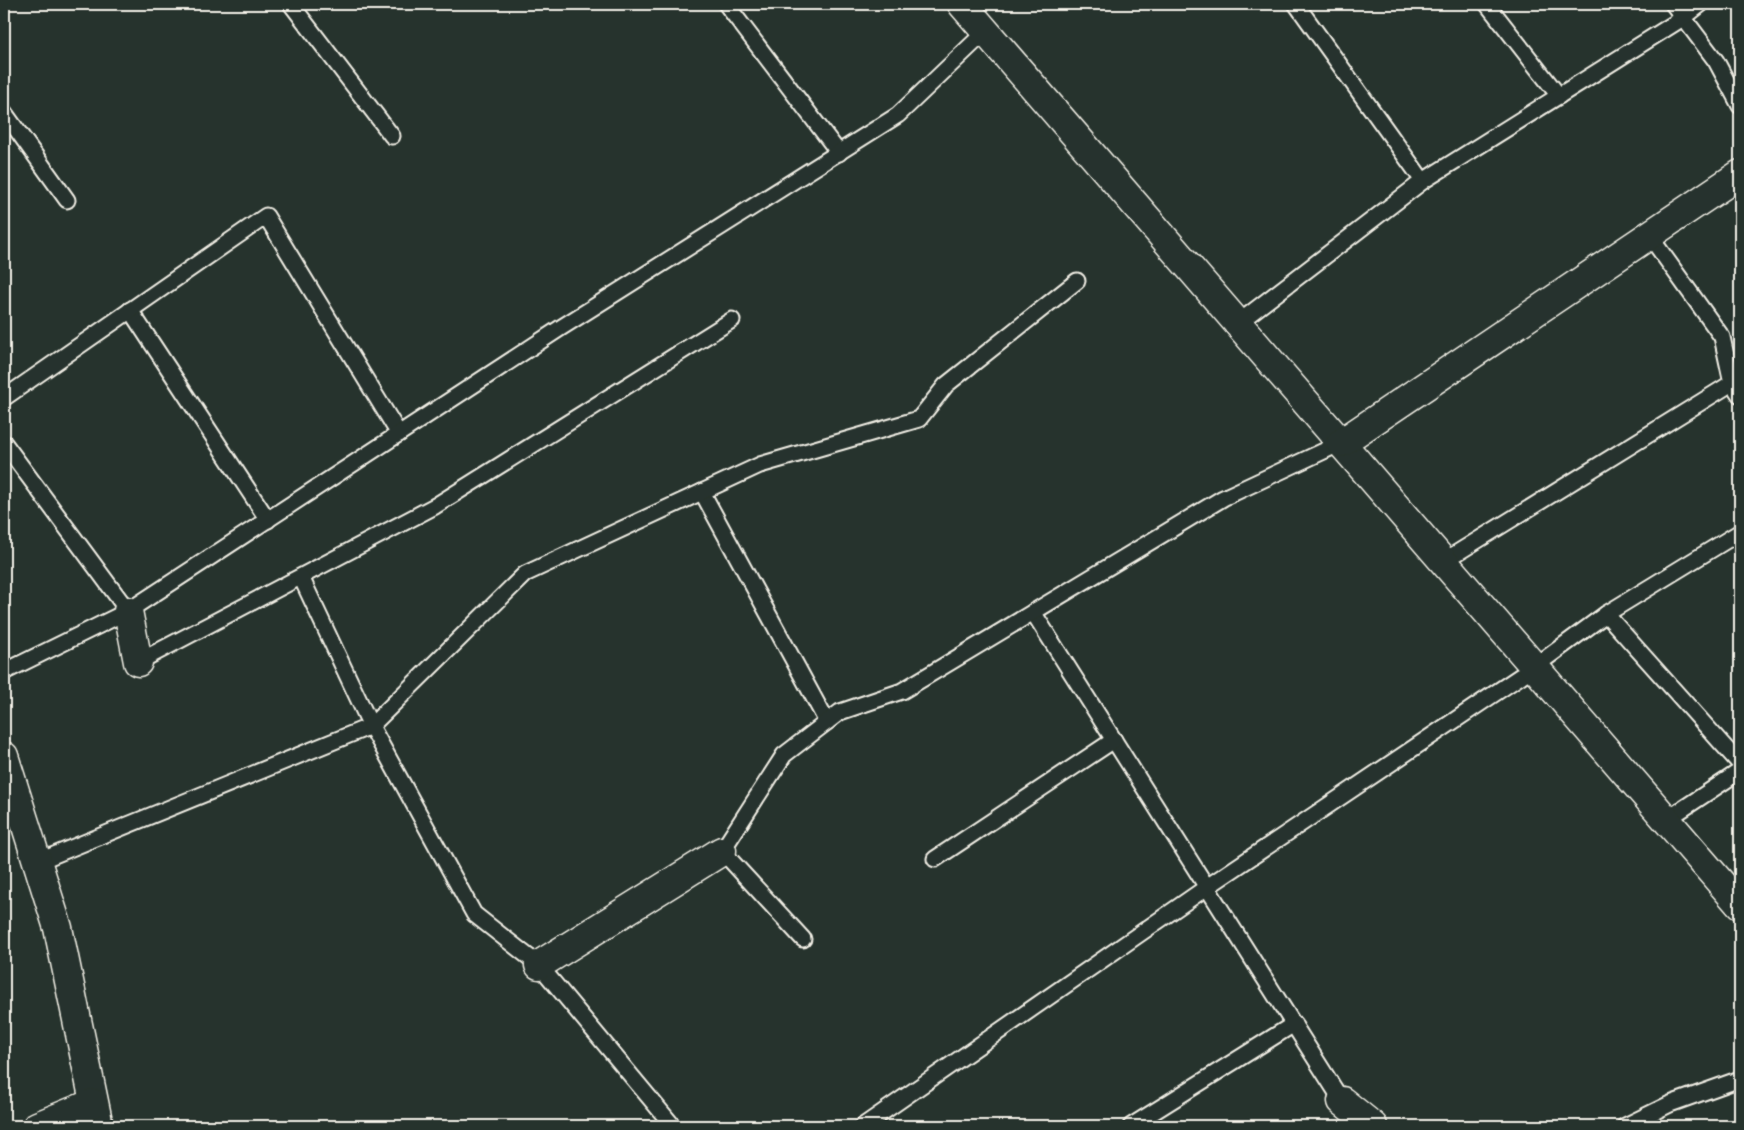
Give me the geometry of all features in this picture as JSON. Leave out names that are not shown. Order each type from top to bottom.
[{"type":"street","points":[[962,4],[1740,905]]},
{"type":"street","points":[[1341,443],[1740,174]]},
{"type":"street","points":[[128,611],[138,662]]},
{"type":"street","points":[[4,756],[58,928],[96,1115],[38,1126]]},
{"type":"street","points":[[539,965],[722,851]]},
{"type":"street","points":[[1342,1101],[1373,1126]]},
{"type":"lane","points":[[291,4],[392,136]]},
{"type":"lane","points":[[726,4],[839,153]]},
{"type":"lane","points":[[1296,4],[1422,181]]},
{"type":"lane","points":[[1487,4],[1559,96]]},
{"type":"lane","points":[[1673,4],[1716,61],[1740,106]]},
{"type":"lane","points":[[1238,323],[1422,181],[1683,18],[1701,4]]},
{"type":"lane","points":[[4,672],[128,611],[562,327],[898,115],[986,31]]},
{"type":"lane","points":[[4,112],[67,200]]},
{"type":"lane","points":[[4,398],[266,216],[399,434]]},
{"type":"lane","points":[[1444,561],[1737,385],[1722,338],[1649,235]]},
{"type":"lane","points":[[37,862],[371,726],[525,574],[760,465],[919,419],[946,385],[1077,280]]},
{"type":"lane","points":[[130,310],[268,520]]},
{"type":"lane","points":[[138,662],[435,506],[732,320]]},
{"type":"lane","points":[[4,443],[128,611]]},
{"type":"lane","points":[[803,939],[722,851],[784,755],[840,712],[902,691],[1223,498],[1341,443]]},
{"type":"lane","points":[[702,492],[827,722]]},
{"type":"lane","points":[[863,1126],[1207,887],[1534,667],[1606,614],[1740,532]]},
{"type":"lane","points":[[301,577],[371,726],[474,914],[539,965],[673,1126]]},
{"type":"lane","points":[[1033,612],[1342,1101]]},
{"type":"lane","points":[[1606,614],[1740,764]]},
{"type":"lane","points":[[935,859],[1114,740]]},
{"type":"lane","points":[[1666,820],[1740,771]]},
{"type":"lane","points":[[1131,1126],[1294,1024]]},
{"type":"lane","points":[[1625,1126],[1670,1104],[1740,1079]]}]
